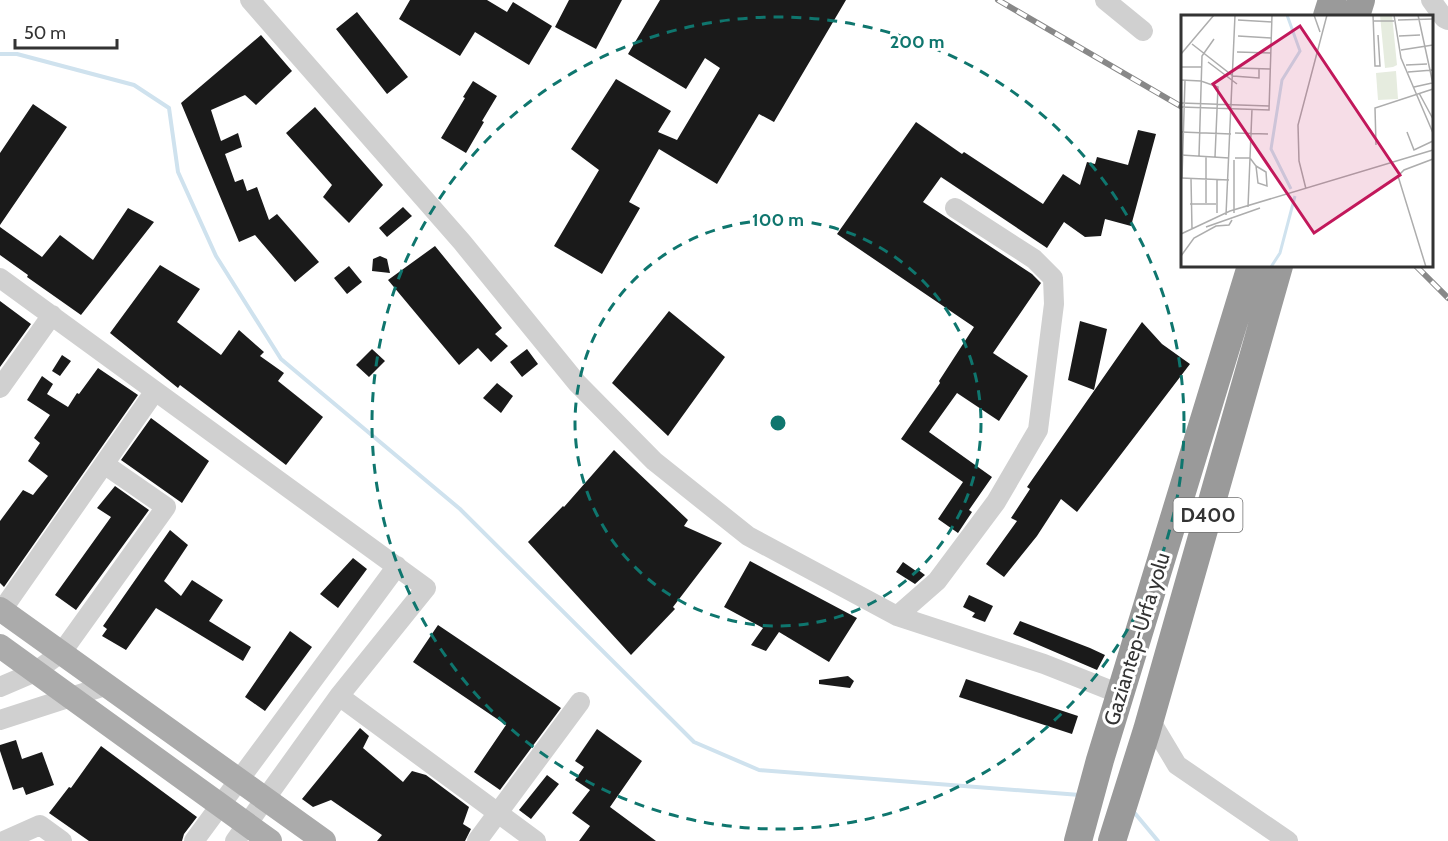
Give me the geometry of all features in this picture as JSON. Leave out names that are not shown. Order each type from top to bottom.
[{"type":"highway","points":[[1327,15],[1332,0]]},
{"type":"highway","points":[[1356,15],[1361,0]]},
{"type":"highway","name":"Gaziantep-Urfa yolu","points":[[1080,833],[1120,693],[1251,267]]},
{"type":"highway","name":"Gaziantep-Urfa yolu","points":[[1113,838],[1150,720],[1279,267]]},
{"type":"main road","points":[[1,609],[324,841]]},
{"type":"main road","points":[[0,646],[219,805],[241,833],[270,841]]},
{"type":"street","points":[[250,0],[462,242],[577,383],[654,461],[748,536],[897,616],[1044,664],[1120,693]]},
{"type":"street","points":[[1105,0],[1143,30]]},
{"type":"street","points":[[1431,0],[1448,20]]},
{"type":"street","points":[[897,616],[937,581],[996,502],[1038,430],[1054,304],[1053,278],[1034,259],[955,208]]},
{"type":"street","points":[[0,278],[426,588],[339,696],[241,833]]},
{"type":"street","points":[[0,388],[52,315]]},
{"type":"street","points":[[1,609],[155,391]]},
{"type":"street","points":[[0,687],[35,672],[62,652],[166,507],[104,464]]},
{"type":"street","points":[[194,841],[397,566]]},
{"type":"street","points":[[0,720],[108,685]]},
{"type":"street","points":[[339,696],[536,841]]},
{"type":"street","points":[[477,841],[580,702]]},
{"type":"street","points":[[1150,720],[1177,765],[1288,841]]},
{"type":"street","points":[[4,841],[40,825],[62,841]]},
{"type":"building","points":[[410,0],[487,0],[507,12],[513,2],[552,26],[529,65],[475,32],[460,56],[399,19]]},
{"type":"building","points":[[569,0],[622,0],[596,49],[555,27]]},
{"type":"building","points":[[660,0],[846,0],[774,122],[759,114],[717,184],[659,149],[629,202],[640,208],[602,274],[554,246],[599,170],[571,149],[616,79],[671,111],[658,132],[677,140],[720,68],[705,58],[686,89],[628,54]]},
{"type":"building","points":[[357,12],[408,77],[387,94],[336,29]]},
{"type":"building","points":[[261,35],[292,71],[256,105],[245,95],[211,110],[221,141],[238,133],[242,147],[225,154],[235,182],[243,179],[247,191],[257,187],[269,220],[277,214],[319,262],[295,282],[255,235],[239,242],[181,103]]},
{"type":"building","points":[[473,81],[497,96],[466,153],[441,138]]},
{"type":"building","points":[[33,104],[67,127],[0,225],[0,153]]},
{"type":"building","points":[[315,107],[383,185],[349,223],[323,197],[332,185],[286,133]]},
{"type":"building","points":[[916,122],[962,154],[964,152],[1043,204],[1063,174],[1080,185],[1087,162],[1095,164],[1097,157],[1128,165],[1138,130],[1156,134],[1131,226],[1105,219],[1101,236],[1085,237],[1064,222],[1047,248],[941,177],[923,202],[1032,274],[1041,283],[993,353],[1028,376],[999,421],[957,393],[929,432],[992,477],[969,510],[972,512],[958,533],[938,519],[963,482],[901,439],[940,383],[939,381],[974,327],[837,234]]},
{"type":"building","points":[[403,207],[412,216],[387,237],[379,228]]},
{"type":"building","points":[[128,208],[154,222],[81,315],[0,255],[0,227],[42,257],[60,235],[93,260]]},
{"type":"building","points":[[435,246],[502,328],[495,334],[508,346],[491,362],[478,348],[459,365],[388,280]]},
{"type":"building","points":[[380,256],[387,259],[390,273],[372,271],[373,259]]},
{"type":"building","points":[[160,265],[200,289],[177,322],[221,355],[239,330],[264,352],[260,356],[284,373],[278,381],[323,417],[286,465],[180,385],[178,388],[110,333]]},
{"type":"building","points":[[349,266],[362,282],[347,294],[334,278]]},
{"type":"building","points":[[0,301],[31,324],[0,367]]},
{"type":"building","points":[[669,311],[725,357],[668,436],[612,383]]},
{"type":"building","points":[[1080,321],[1107,329],[1094,390],[1068,380]]},
{"type":"building","points":[[1142,322],[1162,344],[1190,364],[1077,512],[1061,499],[1037,536],[1004,577],[986,564],[1017,521],[1011,518],[1030,489],[1027,487]]},
{"type":"building","points":[[372,349],[385,361],[369,377],[356,365]]},
{"type":"building","points":[[527,349],[538,364],[522,377],[510,362]]},
{"type":"building","points":[[62,355],[71,361],[60,376],[52,371]]},
{"type":"building","points":[[98,368],[138,395],[4,587],[0,583],[0,521],[23,490],[33,495],[48,476],[28,461],[40,443],[34,438],[50,415],[27,400],[42,376],[53,384],[47,394],[68,407]]},
{"type":"building","points":[[497,383],[513,396],[501,413],[483,398]]},
{"type":"building","points":[[151,418],[209,461],[182,503],[121,460]]},
{"type":"building","points":[[614,450],[688,520],[684,526],[722,543],[673,607],[675,609],[631,655],[528,542],[564,507]]},
{"type":"building","points":[[115,486],[149,510],[76,610],[55,595],[111,517],[97,508]]},
{"type":"building","points":[[170,530],[188,545],[164,581],[181,596],[192,580],[223,600],[209,621],[251,647],[243,661],[156,608],[126,650],[102,636],[107,629],[103,626]]},
{"type":"building","points":[[353,558],[367,569],[338,608],[320,594]]},
{"type":"building","points":[[750,561],[857,618],[829,662],[779,632],[766,651],[751,645],[763,628],[724,607]]},
{"type":"building","points":[[903,562],[925,575],[915,584],[896,572]]},
{"type":"building","points":[[969,595],[993,606],[985,622],[972,617],[975,613],[963,607]]},
{"type":"building","points":[[1020,621],[1105,655],[1097,670],[1013,634]]},
{"type":"building","points":[[438,625],[561,708],[500,790],[474,772],[506,725],[413,662]]},
{"type":"building","points":[[290,631],[312,647],[265,711],[245,697]]},
{"type":"building","points":[[848,676],[854,681],[850,688],[819,684],[819,680]]},
{"type":"building","points":[[966,679],[1078,716],[1072,734],[959,697]]},
{"type":"building","points":[[360,728],[369,736],[363,748],[403,782],[412,771],[426,775],[469,807],[463,824],[471,829],[465,841],[377,841],[382,835],[331,800],[313,807],[302,799]]},
{"type":"building","points":[[597,729],[642,761],[610,807],[656,841],[579,841],[590,826],[572,813],[590,790],[575,780],[584,767],[575,761]]},
{"type":"building","points":[[16,740],[22,759],[42,752],[54,785],[26,795],[23,787],[13,790],[0,745]]},
{"type":"building","points":[[101,746],[197,817],[184,834],[182,841],[89,841],[49,813],[69,787],[71,788]]},
{"type":"building","points":[[547,775],[559,784],[531,819],[519,810]]},
{"type":"waterway","points":[[0,54],[17,54],[134,85],[169,108],[178,172],[216,256],[281,359],[460,509],[694,742],[759,770],[1080,795]]},
{"type":"waterway","points":[[1133,811],[1158,841]]},
{"type":"railway","points":[[998,0],[1181,106]]},
{"type":"railway","points":[[1417,267],[1448,298]]}]
